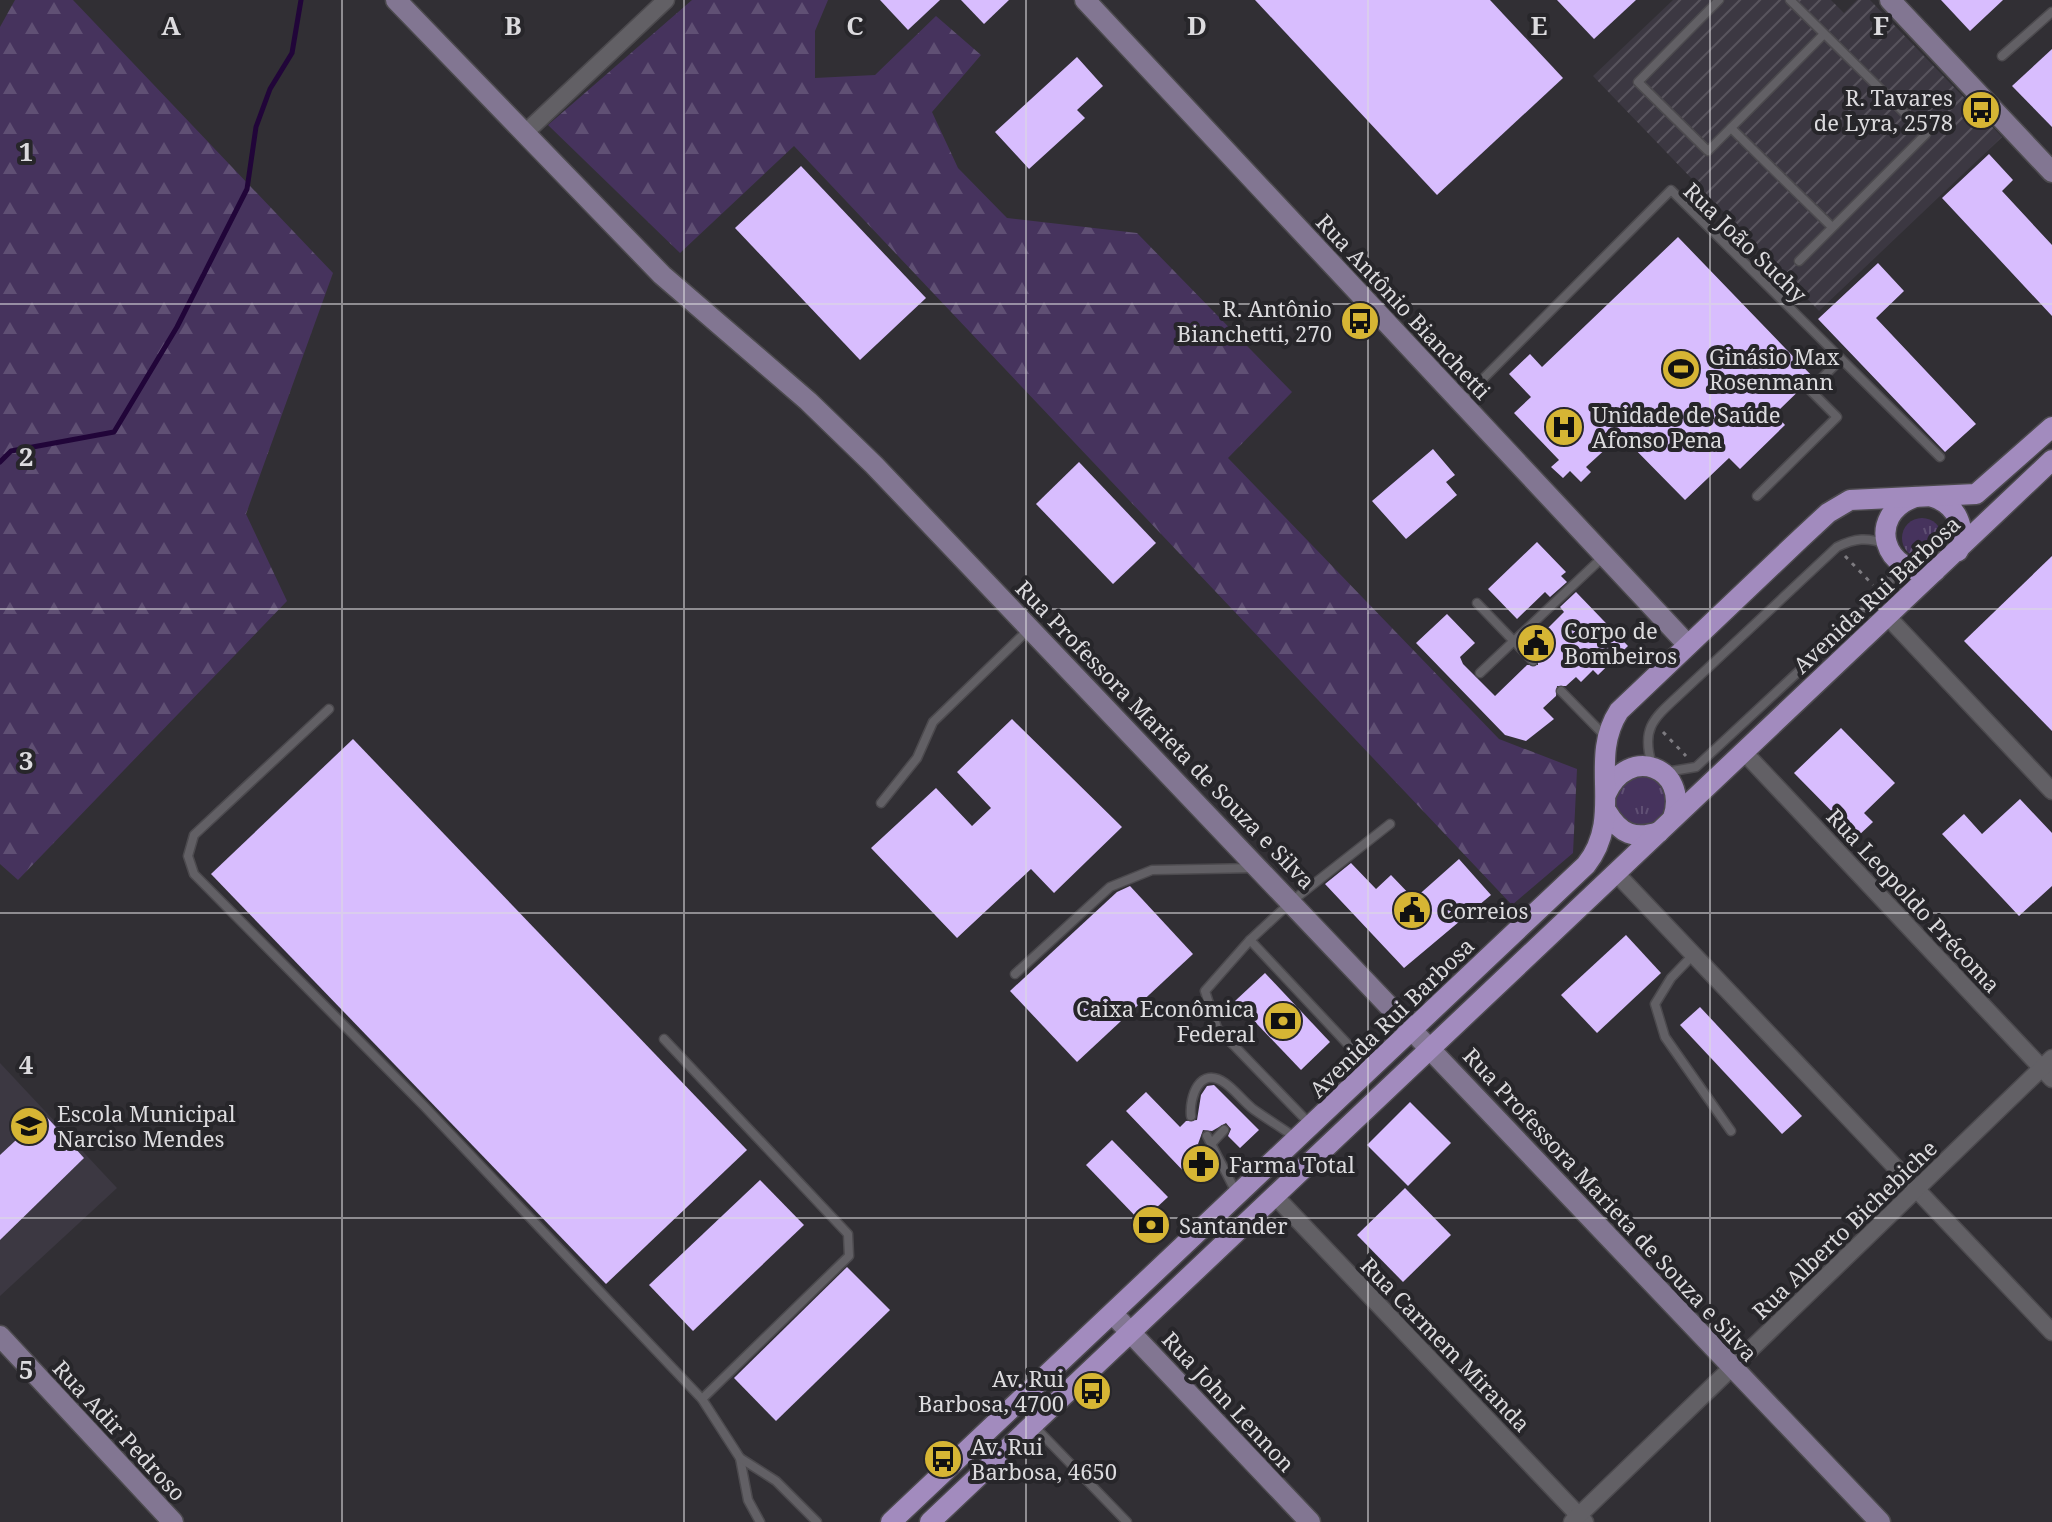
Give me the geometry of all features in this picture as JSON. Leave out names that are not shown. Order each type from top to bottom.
[{"type":"main road","name":"Avenida Rui Barbosa","points":[[891,1522],[1586,865],[1598,850],[1606,803],[1607,738],[1619,711],[1688,645],[1839,505],[1863,498],[1976,494],[1986,489],[2052,427]]},
{"type":"main road","name":"Avenida Rui Barbosa","points":[[930,1522],[1743,751],[1935,571],[2048,471]]},
{"type":"main road","points":[[1935,571],[1909,569],[1892,554],[1886,524],[1890,515],[1905,500],[1923,496],[1947,503],[1958,517],[1962,534],[1958,551]]},
{"type":"main road","points":[[1638,765],[1657,769],[1676,793],[1666,825],[1645,837],[1629,835],[1615,826],[1606,803],[1612,780],[1624,770],[1638,765]]},
{"type":"street","name":"Rua Professora Marieta de Souza e Silva","points":[[396,0],[662,275],[840,431],[1260,867],[1880,1522]]},
{"type":"street","points":[[525,133],[666,0]]},
{"type":"street","name":"Rua Antônio Bianchetti","points":[[1085,0],[1688,645]]},
{"type":"street","points":[[1890,0],[2052,172]]},
{"type":"street","points":[[1887,616],[2052,791]]},
{"type":"street","name":"Rua Leopoldo Précoma","points":[[1743,751],[2048,1068]]},
{"type":"street","points":[[1615,872],[2052,1332]]},
{"type":"street","name":"Rua Alberto Bichebiche","points":[[1578,1520],[1917,1190],[2048,1068]]},
{"type":"street","name":"Rua Carmem Miranda","points":[[1275,1196],[1578,1520]]},
{"type":"street","name":"Rua John Lennon","points":[[1113,1314],[1310,1522]]},
{"type":"street","name":"Rua Adir Pedroso","points":[[0,1336],[173,1522]]},
{"type":"lane","points":[[1719,0],[1638,82],[1708,151],[1824,34]]},
{"type":"lane","points":[[1790,0],[1926,134],[1799,261]]},
{"type":"lane","points":[[2002,56],[2052,12]]},
{"type":"lane","points":[[1731,128],[1832,227]]},
{"type":"lane","name":"Rua João Suchy","points":[[1460,402],[1671,190],[1940,457]]},
{"type":"lane","points":[[1757,496],[1837,417],[1810,390],[1841,359]]},
{"type":"lane","points":[[1853,539],[1870,539],[1892,554],[1886,590],[1696,767],[1657,769],[1649,752],[1652,720],[1837,547],[1853,539]]},
{"type":"lane","points":[[1480,673],[1604,556]]},
{"type":"lane","points":[[1477,603],[1533,661]]},
{"type":"lane","points":[[881,803],[917,758],[933,722],[1031,627]]},
{"type":"lane","points":[[1561,691],[1607,738]]},
{"type":"lane","points":[[329,709],[194,835],[188,856],[194,874],[413,1095],[702,1399],[740,1458],[748,1500],[760,1522]]},
{"type":"lane","points":[[1304,1132],[1217,1028],[1205,991],[1250,940],[1292,901],[1390,824]]},
{"type":"lane","points":[[1015,974],[1110,887],[1152,870],[1260,867]]},
{"type":"lane","points":[[1250,940],[1371,1069]]},
{"type":"lane","points":[[1694,955],[1671,978],[1655,1004],[1665,1037],[1731,1131]]},
{"type":"lane","points":[[664,1039],[848,1234],[851,1246],[849,1256],[702,1399]]},
{"type":"lane","points":[[1191,1116],[1191,1092],[1199,1082],[1211,1077],[1223,1081],[1246,1109],[1304,1132]]},
{"type":"lane","points":[[1224,1130],[1210,1139],[1237,1194]]},
{"type":"lane","points":[[1033,1425],[1127,1522]]},
{"type":"lane","points":[[740,1458],[776,1481],[817,1522]]},
{"type":"path","points":[[1842,552],[1873,585]]},
{"type":"path","points":[[1658,727],[1687,757]]},
{"type":"shaded area","points":[[1673,0],[1831,0],[1844,13],[1857,0],[1870,0],[2002,137],[1819,311],[1593,76]]},
{"type":"shaded area","name":"Escola Municipal Narciso Mendes","points":[[0,1063],[117,1188],[0,1296]]},
{"type":"green space","points":[[15,0],[73,0],[333,273],[246,514],[287,601],[18,880],[0,864],[0,27]]},
{"type":"green space","points":[[692,0],[828,0],[815,31],[815,78],[875,75],[936,16],[981,55],[932,112],[958,168],[1007,218],[1137,233],[1292,392],[1228,458],[1499,739],[1577,769],[1573,853],[1512,905],[794,146],[680,253],[548,125]]},
{"type":"green space","points":[[1922,518],[1936,524],[1942,538],[1936,552],[1922,558],[1908,552],[1902,538],[1908,524]]},
{"type":"green space","points":[[1641,776],[1660,783],[1667,802],[1660,821],[1641,828],[1622,821],[1615,802],[1622,783]]},
{"type":"building","points":[[880,0],[940,0],[908,30]]},
{"type":"building","points":[[961,0],[1009,0],[984,24]]},
{"type":"building","points":[[1255,0],[1490,0],[1563,78],[1437,195]]},
{"type":"building","points":[[1557,0],[1636,0],[1594,39]]},
{"type":"building","points":[[1941,0],[2003,0],[1970,31]]},
{"type":"building","points":[[2052,49],[2052,127],[2012,86]]},
{"type":"building","points":[[1077,57],[1103,86],[1077,110],[1085,118],[1029,169],[995,132]]},
{"type":"building","points":[[1989,154],[2013,180],[2002,191],[2052,245],[2052,316],[1942,198]]},
{"type":"building","points":[[801,166],[926,298],[860,360],[735,228]]},
{"type":"building","name":"Ginásio Max Rosenmann","points":[[1678,237],[1813,377],[1775,414],[1785,425],[1740,469],[1729,458],[1685,500],[1621,435],[1586,467],[1591,472],[1581,482],[1570,471],[1563,478],[1551,467],[1559,460],[1514,413],[1531,397],[1509,374],[1530,354],[1542,367]]},
{"type":"building","points":[[1878,263],[1904,291],[1876,318],[1976,424],[1945,452],[1818,319]]},
{"type":"building","points":[[1433,449],[1455,475],[1446,482],[1457,495],[1406,539],[1372,501]]},
{"type":"building","points":[[1079,462],[1156,543],[1113,584],[1036,504]]},
{"type":"building","points":[[1537,542],[1566,572],[1561,576],[1567,582],[1550,597],[1545,592],[1517,619],[1488,589]]},
{"type":"building","points":[[2052,556],[2052,731],[1964,641]]},
{"type":"building","points":[[1576,592],[1628,646],[1598,675],[1593,670],[1581,682],[1576,677],[1566,686],[1557,686],[1556,696],[1543,708],[1554,719],[1526,741],[1505,735],[1416,643],[1447,614],[1475,643],[1460,657],[1463,664],[1495,696],[1527,665],[1538,665],[1538,656],[1552,643],[1543,633],[1564,612],[1560,607]]},
{"type":"building","points":[[1012,719],[1122,827],[1054,893],[1031,869],[957,938],[871,848],[936,788],[972,826],[991,808],[957,772]]},
{"type":"building","points":[[1841,728],[1895,783],[1864,813],[1873,822],[1857,837],[1794,773]]},
{"type":"building","points":[[353,739],[747,1150],[606,1284],[211,874]]},
{"type":"building","points":[[2020,799],[2052,833],[2052,886],[2019,916],[1942,834],[1964,814],[1982,834]]},
{"type":"building","points":[[1459,859],[1491,895],[1404,968],[1325,884],[1351,863],[1376,889],[1391,875],[1414,899]]},
{"type":"building","points":[[1130,886],[1193,954],[1077,1062],[1010,991],[1117,892]]},
{"type":"building","points":[[1626,935],[1661,973],[1597,1033],[1561,995]]},
{"type":"building","name":"Caixa Econômica Federal","points":[[1265,973],[1330,1042],[1301,1070],[1235,1001]]},
{"type":"building","points":[[1700,1007],[1802,1116],[1782,1134],[1680,1025]]},
{"type":"building","points":[[1214,1085],[1259,1130],[1240,1148],[1228,1136],[1231,1129],[1226,1123],[1212,1131],[1203,1130],[1198,1144],[1210,1157],[1189,1177],[1126,1111],[1146,1092],[1180,1127],[1186,1121],[1197,1120],[1201,1095],[1207,1086]]},
{"type":"building","points":[[1410,1102],[1451,1143],[1408,1186],[1367,1145]]},
{"type":"building","points":[[44,1114],[84,1158],[0,1240],[0,1155]]},
{"type":"building","points":[[1112,1140],[1168,1197],[1141,1222],[1086,1165]]},
{"type":"building","points":[[760,1180],[804,1225],[693,1331],[649,1285]]},
{"type":"building","points":[[1405,1188],[1451,1235],[1403,1282],[1357,1235]]},
{"type":"building","points":[[847,1267],[890,1310],[776,1421],[734,1378]]},
{"type":"waterway","points":[[0,462],[11,451],[114,432],[177,327],[247,189],[256,127],[270,89],[292,53],[301,0]]},
{"type":"place","name":"R. Tavares de Lyra, 2578","points":[[1981,110]]},
{"type":"place","name":"R. Antônio Bianchetti, 270","points":[[1360,321]]},
{"type":"place","name":"Ginásio Max Rosenmann","points":[[1681,369]]},
{"type":"place","name":"Unidade de Saúde Afonso Pena","points":[[1564,427]]},
{"type":"place","name":"Corpo de Bombeiros","points":[[1536,643]]},
{"type":"place","name":"Correios","points":[[1412,910]]},
{"type":"place","name":"Caixa Econômica Federal","points":[[1283,1021]]},
{"type":"place","name":"Escola Municipal Narciso Mendes","points":[[29,1126]]},
{"type":"place","name":"Farma Total","points":[[1201,1164]]},
{"type":"place","name":"Santander","points":[[1151,1225]]},
{"type":"place","name":"Av. Rui Barbosa, 4700","points":[[1092,1391]]},
{"type":"place","name":"Av. Rui Barbosa, 4650","points":[[943,1459]]}]
